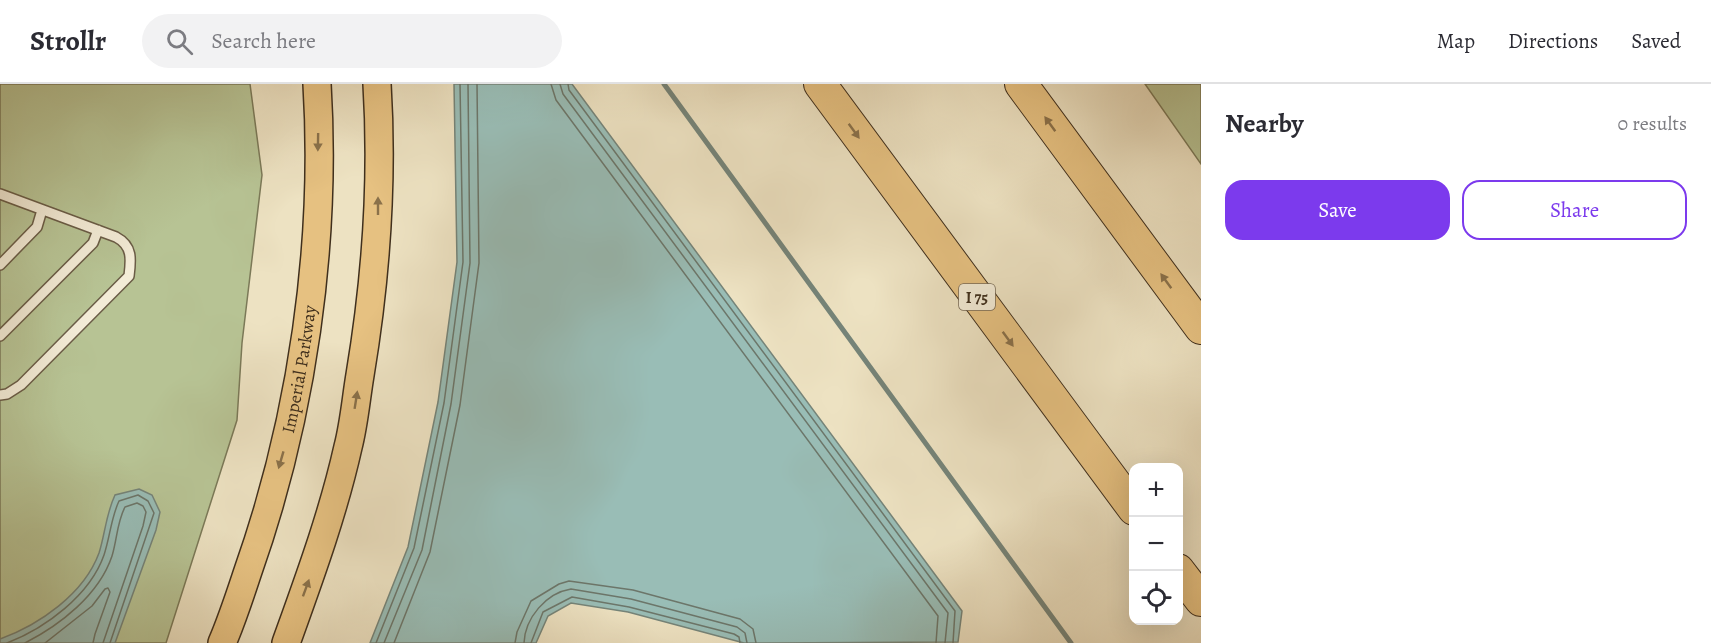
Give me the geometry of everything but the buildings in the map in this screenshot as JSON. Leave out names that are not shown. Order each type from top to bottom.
[{"type":"highway","name":"I 75","points":[[820,84],[1129,502]]},
{"type":"highway","points":[[1021,84],[1201,328]]},
{"type":"highway","points":[[1180,571],[1201,600]]},
{"type":"main road","name":"Imperial Parkway","points":[[222,643],[260,538],[285,445],[308,325],[317,215],[319,109],[317,84]]},
{"type":"main road","points":[[286,643],[322,542],[349,447],[368,328],[378,219],[377,84]]},
{"type":"lane","points":[[0,194],[123,241],[132,256],[129,276],[21,385],[7,394],[0,394]]},
{"type":"lane","points":[[0,265],[37,227],[42,210]]},
{"type":"lane","points":[[0,336],[93,243],[98,230]]},
{"type":"green space","points":[[0,84],[250,84],[262,175],[242,343],[237,420],[166,643],[0,643]]},
{"type":"green space","points":[[1145,84],[1201,84],[1201,164]]},
{"type":"water","points":[[454,84],[572,84],[962,611],[958,642],[744,643],[628,612],[571,603],[548,616],[536,643],[370,643],[408,547],[438,402],[457,262]]},
{"type":"water","points":[[139,489],[152,495],[160,512],[156,530],[115,643],[0,643],[0,639],[45,616],[83,582],[99,553],[115,495]]},
{"type":"waterway","points":[[664,84],[1071,643]]}]
